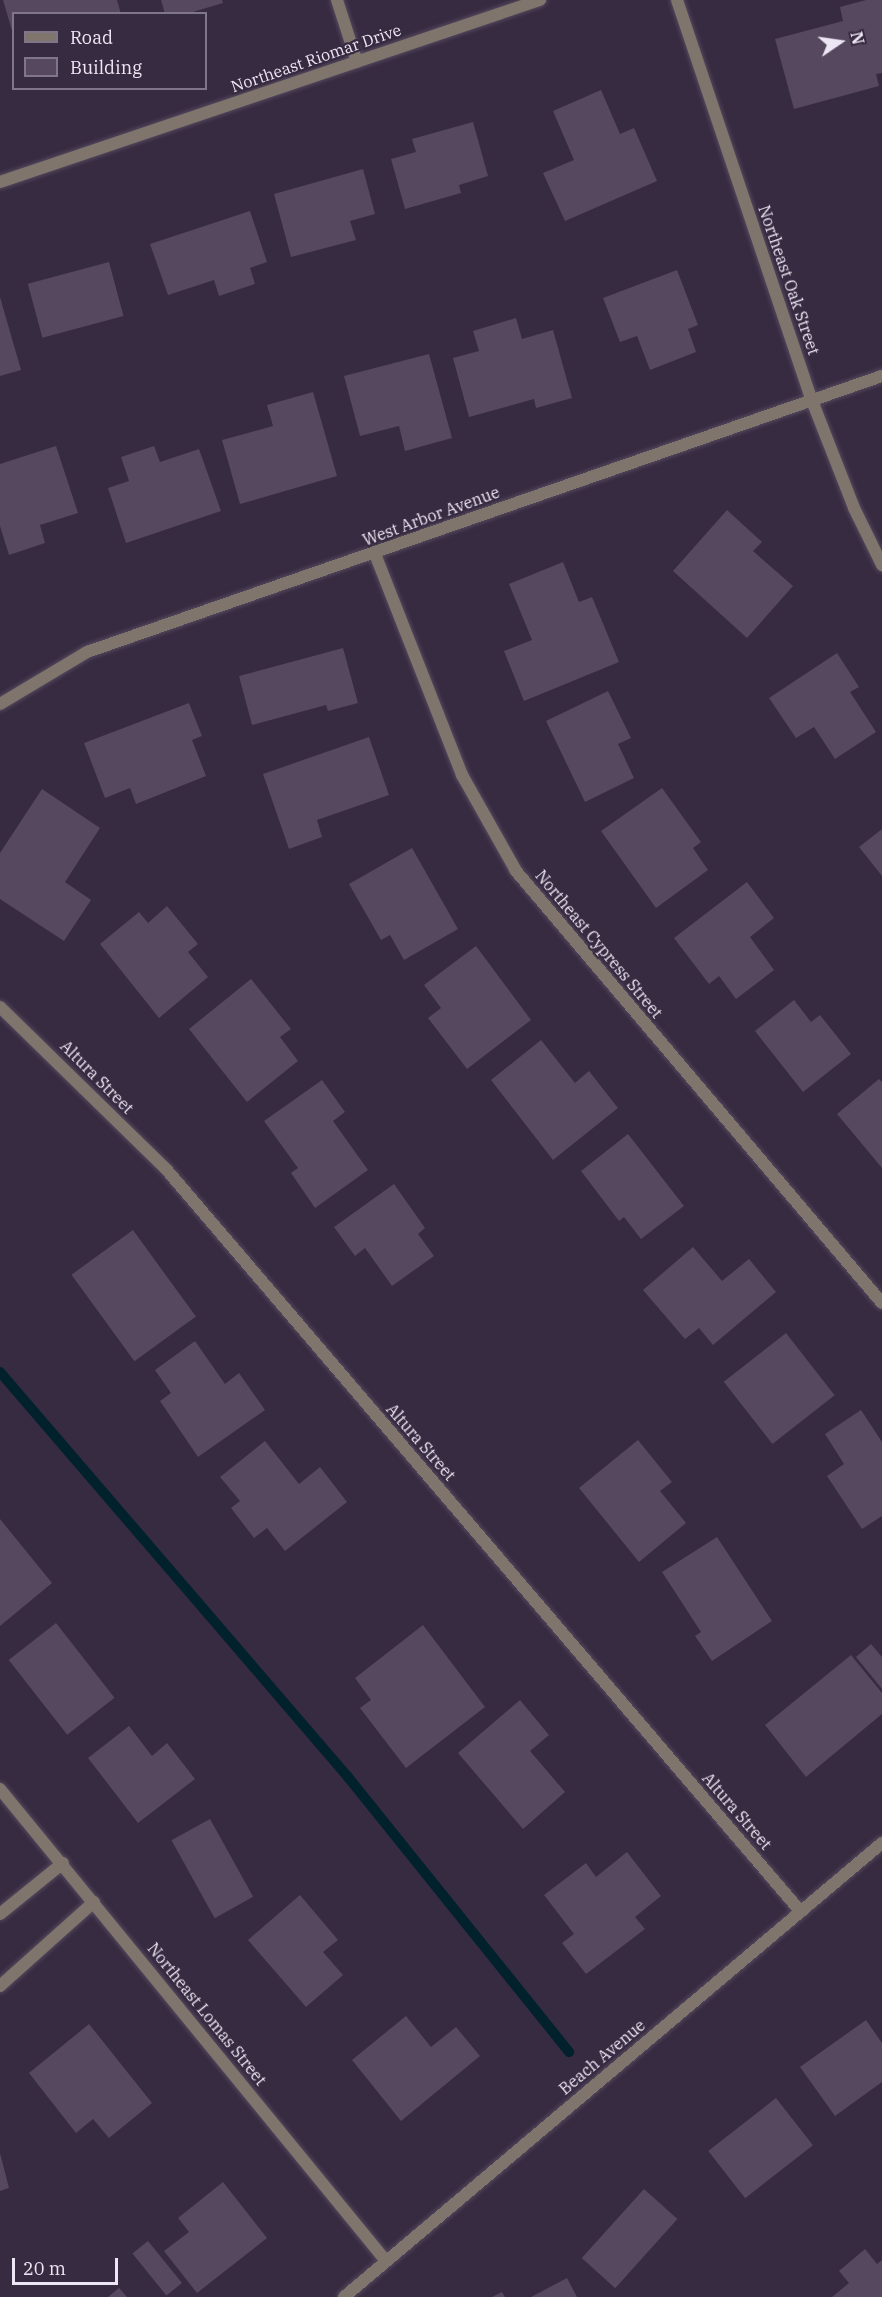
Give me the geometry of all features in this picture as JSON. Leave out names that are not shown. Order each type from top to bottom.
[{"type":"street","points":[[337,0],[357,62]]},
{"type":"street","name":"Northeast Riomar Drive","points":[[0,182],[540,0]]},
{"type":"street","name":"Northeast Oak Street","points":[[677,0],[811,398],[854,508],[882,565]]},
{"type":"street","name":"West Arbor Avenue","points":[[0,704],[87,652],[375,554],[811,398],[882,376]]},
{"type":"street","name":"Northeast Cypress Street","points":[[375,554],[462,776],[516,872],[882,1303]]},
{"type":"street","name":"Altura Street","points":[[0,1007],[166,1169],[801,1912]]},
{"type":"street","name":"Northeast Lomas Street","points":[[0,1789],[63,1863],[386,2260]]},
{"type":"street","name":"Beach Avenue","points":[[344,2297],[882,1843]]},
{"type":"street","points":[[0,1914],[63,1863]]},
{"type":"street","points":[[0,1986],[94,1902]]},
{"type":"building","points":[[3,0],[117,0],[120,12],[12,12],[12,31]]},
{"type":"building","points":[[161,0],[222,0],[223,3],[193,12],[164,12]]},
{"type":"building","points":[[866,0],[882,0],[882,73],[876,74],[879,86],[794,109],[775,39],[843,21],[840,7]]},
{"type":"building","points":[[601,90],[620,134],[634,128],[657,181],[565,221],[543,173],[574,160],[553,111]]},
{"type":"building","points":[[473,122],[488,176],[459,185],[461,193],[405,209],[391,159],[416,152],[412,139]]},
{"type":"building","points":[[363,169],[375,214],[350,221],[356,240],[291,257],[274,194]]},
{"type":"building","points":[[250,211],[267,262],[250,268],[255,284],[219,296],[214,280],[168,295],[150,244]]},
{"type":"building","points":[[109,262],[123,316],[42,338],[28,284]]},
{"type":"building","points":[[677,270],[698,325],[688,329],[696,352],[650,370],[637,336],[620,342],[603,298]]},
{"type":"building","points":[[0,297],[21,370],[0,376]]},
{"type":"building","points":[[516,318],[522,339],[553,330],[572,398],[536,408],[534,399],[469,417],[453,358],[479,351],[473,331]]},
{"type":"building","points":[[429,354],[452,438],[405,451],[399,426],[360,436],[344,376]]},
{"type":"building","points":[[313,392],[337,476],[240,504],[222,440],[273,426],[267,405]]},
{"type":"building","points":[[56,446],[78,513],[40,525],[45,543],[9,555],[0,526],[0,464]]},
{"type":"building","points":[[154,446],[160,462],[199,449],[221,511],[126,543],[108,488],[129,481],[121,457]]},
{"type":"building","points":[[727,510],[762,542],[753,551],[793,586],[747,638],[673,571]]},
{"type":"building","points":[[563,562],[579,602],[592,597],[619,662],[524,701],[504,651],[532,640],[509,584]]},
{"type":"building","points":[[343,648],[358,703],[328,711],[326,705],[252,725],[239,676]]},
{"type":"building","points":[[837,653],[859,687],[850,692],[876,732],[835,759],[814,727],[796,738],[769,698]]},
{"type":"building","points":[[608,691],[631,738],[618,744],[634,778],[585,802],[546,721]]},
{"type":"building","points":[[189,703],[202,736],[192,740],[206,776],[136,804],[130,788],[105,798],[84,743]]},
{"type":"building","points":[[369,737],[389,795],[317,820],[322,837],[289,849],[263,774]]},
{"type":"building","points":[[662,788],[701,842],[693,848],[708,870],[656,908],[601,831]]},
{"type":"building","points":[[42,789],[100,828],[65,882],[91,900],[64,941],[0,899],[0,853]]},
{"type":"building","points":[[882,829],[882,876],[859,847]]},
{"type":"building","points":[[412,848],[458,929],[404,960],[390,935],[381,940],[349,884]]},
{"type":"building","points":[[747,882],[774,918],[750,937],[774,970],[736,999],[719,976],[709,984],[674,938]]},
{"type":"building","points":[[167,906],[198,944],[188,952],[208,977],[159,1018],[100,944],[139,912],[148,923]]},
{"type":"building","points":[[476,946],[531,1020],[467,1069],[428,1018],[441,1008],[424,985]]},
{"type":"building","points":[[251,979],[291,1029],[280,1037],[298,1061],[247,1102],[189,1029]]},
{"type":"building","points":[[794,1000],[811,1022],[820,1015],[851,1054],[803,1092],[755,1031]]},
{"type":"building","points":[[541,1040],[575,1083],[589,1071],[618,1108],[553,1160],[491,1080]]},
{"type":"building","points":[[879,1079],[882,1082],[882,1168],[837,1114]]},
{"type":"building","points":[[322,1080],[345,1112],[333,1121],[368,1170],[315,1208],[291,1173],[298,1168],[264,1121]]},
{"type":"building","points":[[628,1134],[684,1206],[641,1239],[624,1217],[619,1221],[581,1171]]},
{"type":"building","points":[[394,1184],[425,1228],[418,1234],[434,1256],[392,1286],[365,1248],[355,1256],[334,1227]]},
{"type":"building","points":[[133,1230],[196,1317],[134,1361],[72,1275]]},
{"type":"building","points":[[693,1247],[722,1281],[749,1259],[776,1292],[713,1345],[699,1328],[685,1339],[643,1290]]},
{"type":"building","points":[[786,1333],[835,1395],[772,1444],[724,1382]]},
{"type":"building","points":[[195,1341],[225,1384],[239,1373],[265,1410],[198,1457],[160,1401],[171,1393],[155,1370]]},
{"type":"building","points":[[861,1410],[882,1442],[882,1516],[862,1529],[827,1476],[844,1464],[825,1434]]},
{"type":"building","points":[[638,1440],[672,1482],[660,1491],[686,1523],[639,1562],[579,1488]]},
{"type":"building","points":[[265,1441],[299,1484],[320,1467],[347,1502],[285,1551],[267,1528],[254,1538],[231,1508],[240,1501],[220,1477]]},
{"type":"building","points":[[0,1519],[52,1583],[0,1626]]},
{"type":"building","points":[[717,1537],[772,1621],[712,1661],[695,1636],[701,1632],[662,1572]]},
{"type":"building","points":[[56,1623],[114,1698],[67,1735],[9,1660]]},
{"type":"building","points":[[423,1625],[485,1707],[406,1768],[360,1708],[371,1700],[355,1678]]},
{"type":"building","points":[[871,1644],[882,1657],[882,1689],[856,1657]]},
{"type":"building","points":[[851,1655],[882,1693],[882,1714],[806,1777],[765,1725]]},
{"type":"building","points":[[520,1700],[549,1735],[530,1751],[565,1792],[523,1829],[458,1753]]},
{"type":"building","points":[[129,1726],[152,1756],[167,1743],[195,1779],[138,1823],[88,1758]]},
{"type":"building","points":[[210,1819],[253,1897],[215,1918],[172,1840]]},
{"type":"building","points":[[627,1852],[661,1896],[635,1917],[645,1929],[586,1974],[562,1943],[574,1934],[544,1895],[586,1863],[596,1877]]},
{"type":"building","points":[[300,1895],[338,1940],[323,1952],[343,1975],[306,2007],[248,1940]]},
{"type":"building","points":[[406,2016],[431,2047],[456,2027],[480,2056],[401,2121],[352,2060]]},
{"type":"building","points":[[866,2020],[882,2043],[882,2082],[835,2116],[800,2067]]},
{"type":"building","points":[[89,2024],[152,2103],[109,2138],[93,2119],[76,2133],[29,2073]]},
{"type":"building","points":[[776,2098],[813,2145],[745,2198],[708,2151]]},
{"type":"building","points":[[0,2153],[9,2188],[0,2191]]},
{"type":"building","points":[[223,2182],[267,2238],[197,2293],[164,2251],[189,2232],[178,2218]]},
{"type":"building","points":[[644,2189],[677,2219],[615,2288],[582,2258]]},
{"type":"building","points":[[148,2241],[182,2283],[166,2296],[132,2254]]},
{"type":"building","points":[[865,2249],[877,2264],[882,2260],[882,2297],[832,2297],[849,2283],[839,2271]]},
{"type":"building","points":[[567,2278],[577,2297],[531,2297]]},
{"type":"building","points":[[119,2288],[127,2297],[108,2297]]},
{"type":"building","points":[[502,2292],[505,2297],[492,2297]]},
{"type":"waterway","points":[[0,1372],[348,1777],[569,2052]]}]
